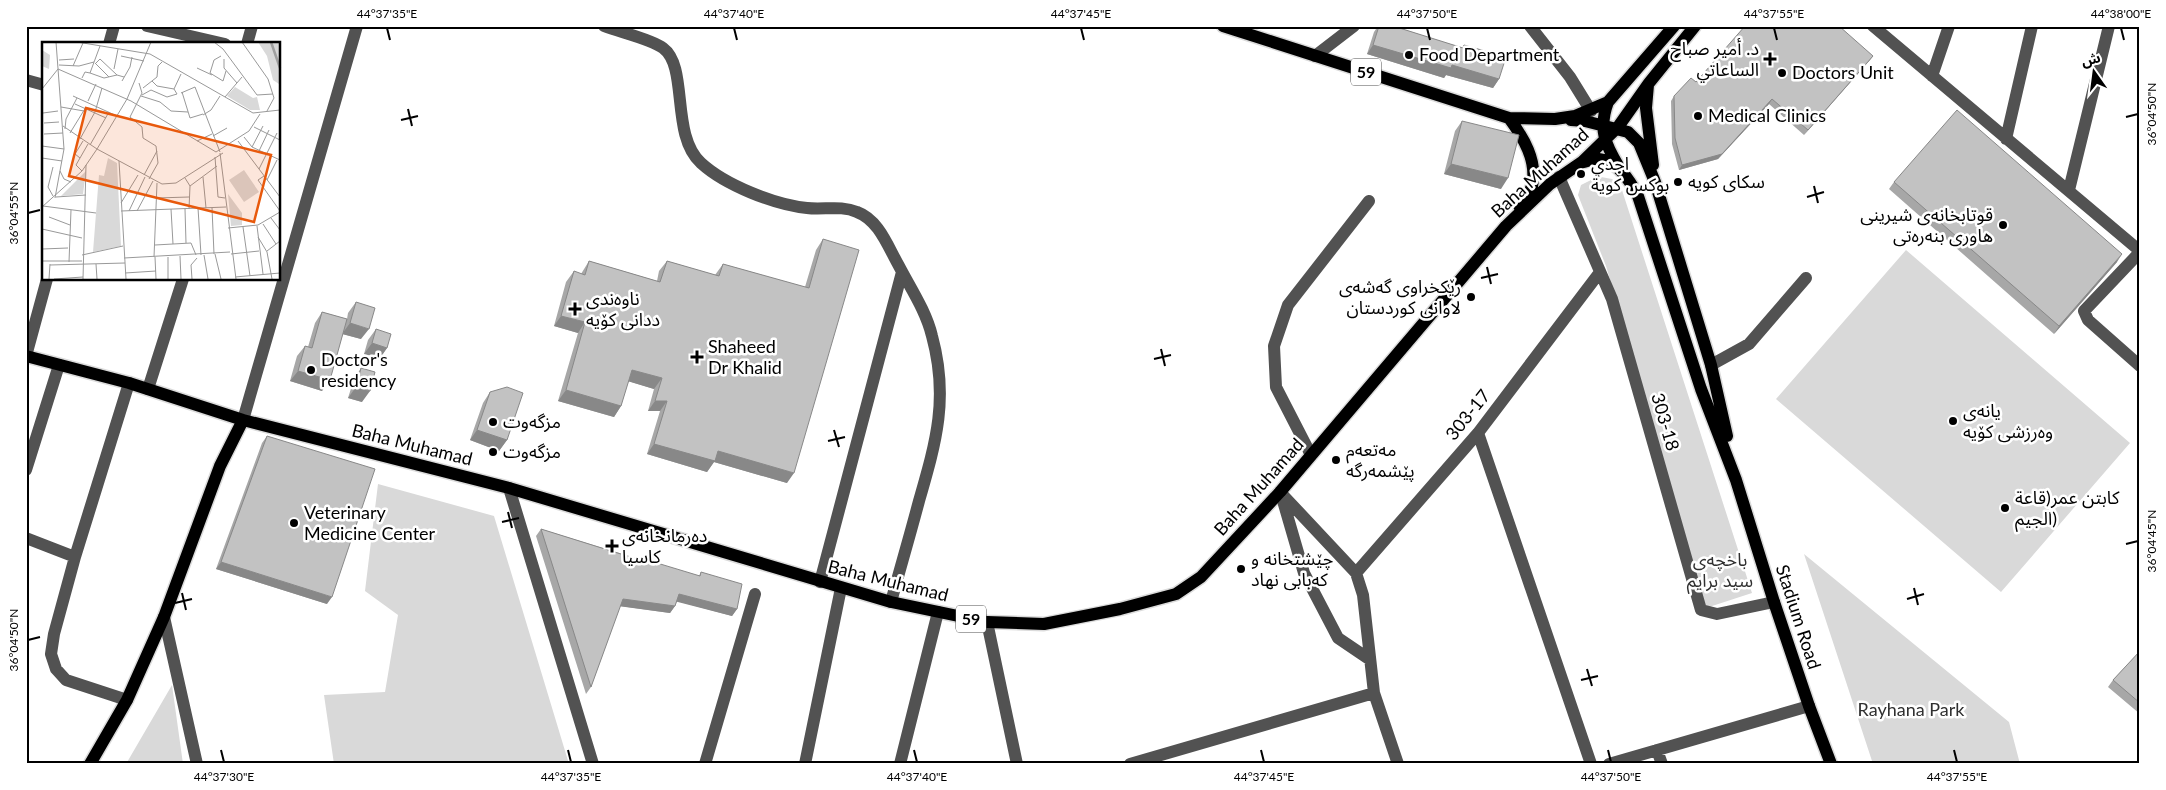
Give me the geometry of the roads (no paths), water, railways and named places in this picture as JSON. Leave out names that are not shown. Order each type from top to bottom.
[{"type":"main road","name":"59","points":[[1223,26],[1508,118],[1555,119],[1591,111],[1608,102],[1674,26]]},
{"type":"main road","name":"Baha Muhamad","points":[[26,356],[148,388],[243,420],[509,488],[891,602],[987,622],[1044,624],[1128,607],[1176,594],[1202,577],[1280,492],[1506,226],[1550,184],[1582,162],[1604,140],[1609,127],[1636,102],[1695,26]]},
{"type":"main road","points":[[1649,83],[1646,108],[1655,182]]},
{"type":"main road","points":[[1620,90],[1620,99],[1625,103],[1636,102]]},
{"type":"main road","points":[[1608,102],[1603,116],[1609,127]]},
{"type":"main road","points":[[1506,226],[1532,187],[1532,161],[1523,137],[1508,118]]},
{"type":"main road","points":[[1555,119],[1585,121],[1628,132],[1639,142],[1655,182],[1711,365],[1736,480]]},
{"type":"main road","points":[[1604,140],[1622,172]]},
{"type":"main road","points":[[1582,162],[1597,158],[1611,163],[1631,182],[1638,196],[1702,389],[1736,480]]},
{"type":"main road","points":[[90,764],[127,700],[164,617],[220,466],[243,420]]},
{"type":"main road","name":"Stadium Road","points":[[1736,480],[1774,602],[1809,706],[1831,764]]},
{"type":"street","points":[[110,42],[114,26]]},
{"type":"street","points":[[147,26],[215,42]]},
{"type":"street","points":[[248,42],[252,26]]},
{"type":"street","points":[[243,420],[357,26]]},
{"type":"street","points":[[604,26],[662,47],[671,56],[677,77],[681,118],[686,135],[699,161],[706,168],[714,174],[760,197],[784,205],[848,209],[860,212],[877,227],[919,302],[932,335],[939,370],[941,405],[936,440],[891,602]]},
{"type":"street","points":[[1315,56],[1354,26]]},
{"type":"street","points":[[1530,26],[1570,77],[1591,111]]},
{"type":"street","points":[[1873,26],[2140,252],[2084,311],[2088,320],[2140,366]]},
{"type":"street","points":[[1932,76],[1949,26]]},
{"type":"street","points":[[2006,139],[2032,26]]},
{"type":"street","points":[[2069,190],[2109,26]]},
{"type":"street","points":[[26,80],[42,84]]},
{"type":"street","name":"303-18","points":[[1559,177],[1612,299],[1701,610],[1717,614],[1774,602]]},
{"type":"street","points":[[1311,455],[1276,387],[1274,346],[1288,305],[1369,201]]},
{"type":"street","points":[[820,582],[902,272]]},
{"type":"street","name":"303-17","points":[[1356,573],[1478,433],[1600,272]]},
{"type":"street","points":[[1711,365],[1748,344],[1806,278]]},
{"type":"street","points":[[26,356],[47,280]]},
{"type":"street","points":[[148,388],[182,280]]},
{"type":"street","points":[[26,470],[59,366]]},
{"type":"street","points":[[127,700],[66,680],[56,669],[51,654],[54,634],[74,558],[128,383]]},
{"type":"street","points":[[1478,433],[1591,764]]},
{"type":"street","points":[[509,488],[593,764]]},
{"type":"street","points":[[1280,492],[1356,573],[1363,595],[1374,692],[1398,764]]},
{"type":"street","points":[[1280,492],[1304,573],[1338,638],[1369,659]]},
{"type":"street","points":[[26,538],[74,558]]},
{"type":"street","points":[[806,764],[842,588]]},
{"type":"street","points":[[705,764],[755,594]]},
{"type":"street","points":[[900,764],[938,612]]},
{"type":"street","points":[[164,617],[197,764]]},
{"type":"street","points":[[987,622],[1016,764]]},
{"type":"street","points":[[1130,764],[1374,692]]},
{"type":"street","points":[[1609,764],[1809,706]]},
{"type":"street","points":[[1657,750],[1662,764]]},
{"type":"place","name":"Food Department","points":[[1409,55]]},
{"type":"place","name":"د. أمير صباح الساعاتي","points":[[1770,59]]},
{"type":"place","name":"Doctors Unit","points":[[1782,73]]},
{"type":"place","name":"Medical Clinics","points":[[1698,116]]},
{"type":"place","name":"اجدي بوكس كوية","points":[[1581,174]]},
{"type":"place","name":"سكاى كويه","points":[[1678,182]]},
{"type":"place","name":"قوتابخانه‌ی شیرینی هاوری بنه‌ره‌تی","points":[[2003,225]]},
{"type":"place","name":"رێكخراوی گه‌شه‌ی لاوانی كوردستان","points":[[1471,297]]},
{"type":"place","name":"ناوەندی ددانی کۆیە","points":[[575,309]]},
{"type":"place","name":"Shaheed Dr Khalid","points":[[697,357]]},
{"type":"place","name":"Doctor's residency","points":[[311,370]]},
{"type":"place","name":"یانه‌ی وه‌رزشی كۆیه‌","points":[[1953,421]]},
{"type":"place","name":"مزگه‌وت","points":[[493,422]]},
{"type":"place","name":"مزگەوت","points":[[493,452]]},
{"type":"place","name":"مەتعەم پێشمەرگە","points":[[1336,460]]},
{"type":"place","name":"كابتن عمر(قاعة الجيم)","points":[[2005,508]]},
{"type":"place","name":"Veterinary Medicine Center","points":[[294,523]]},
{"type":"place","name":"دەرمانخانەی کاسیا","points":[[612,546]]},
{"type":"place","name":"چێشتخانە و کەبابی نھاد","points":[[1241,569]]},
{"type":"park label","name":"باخچه‌ی سید برایم","points":[[1720,570]]},
{"type":"park label","name":"Rayhana Park","points":[[1911,710]]}]
